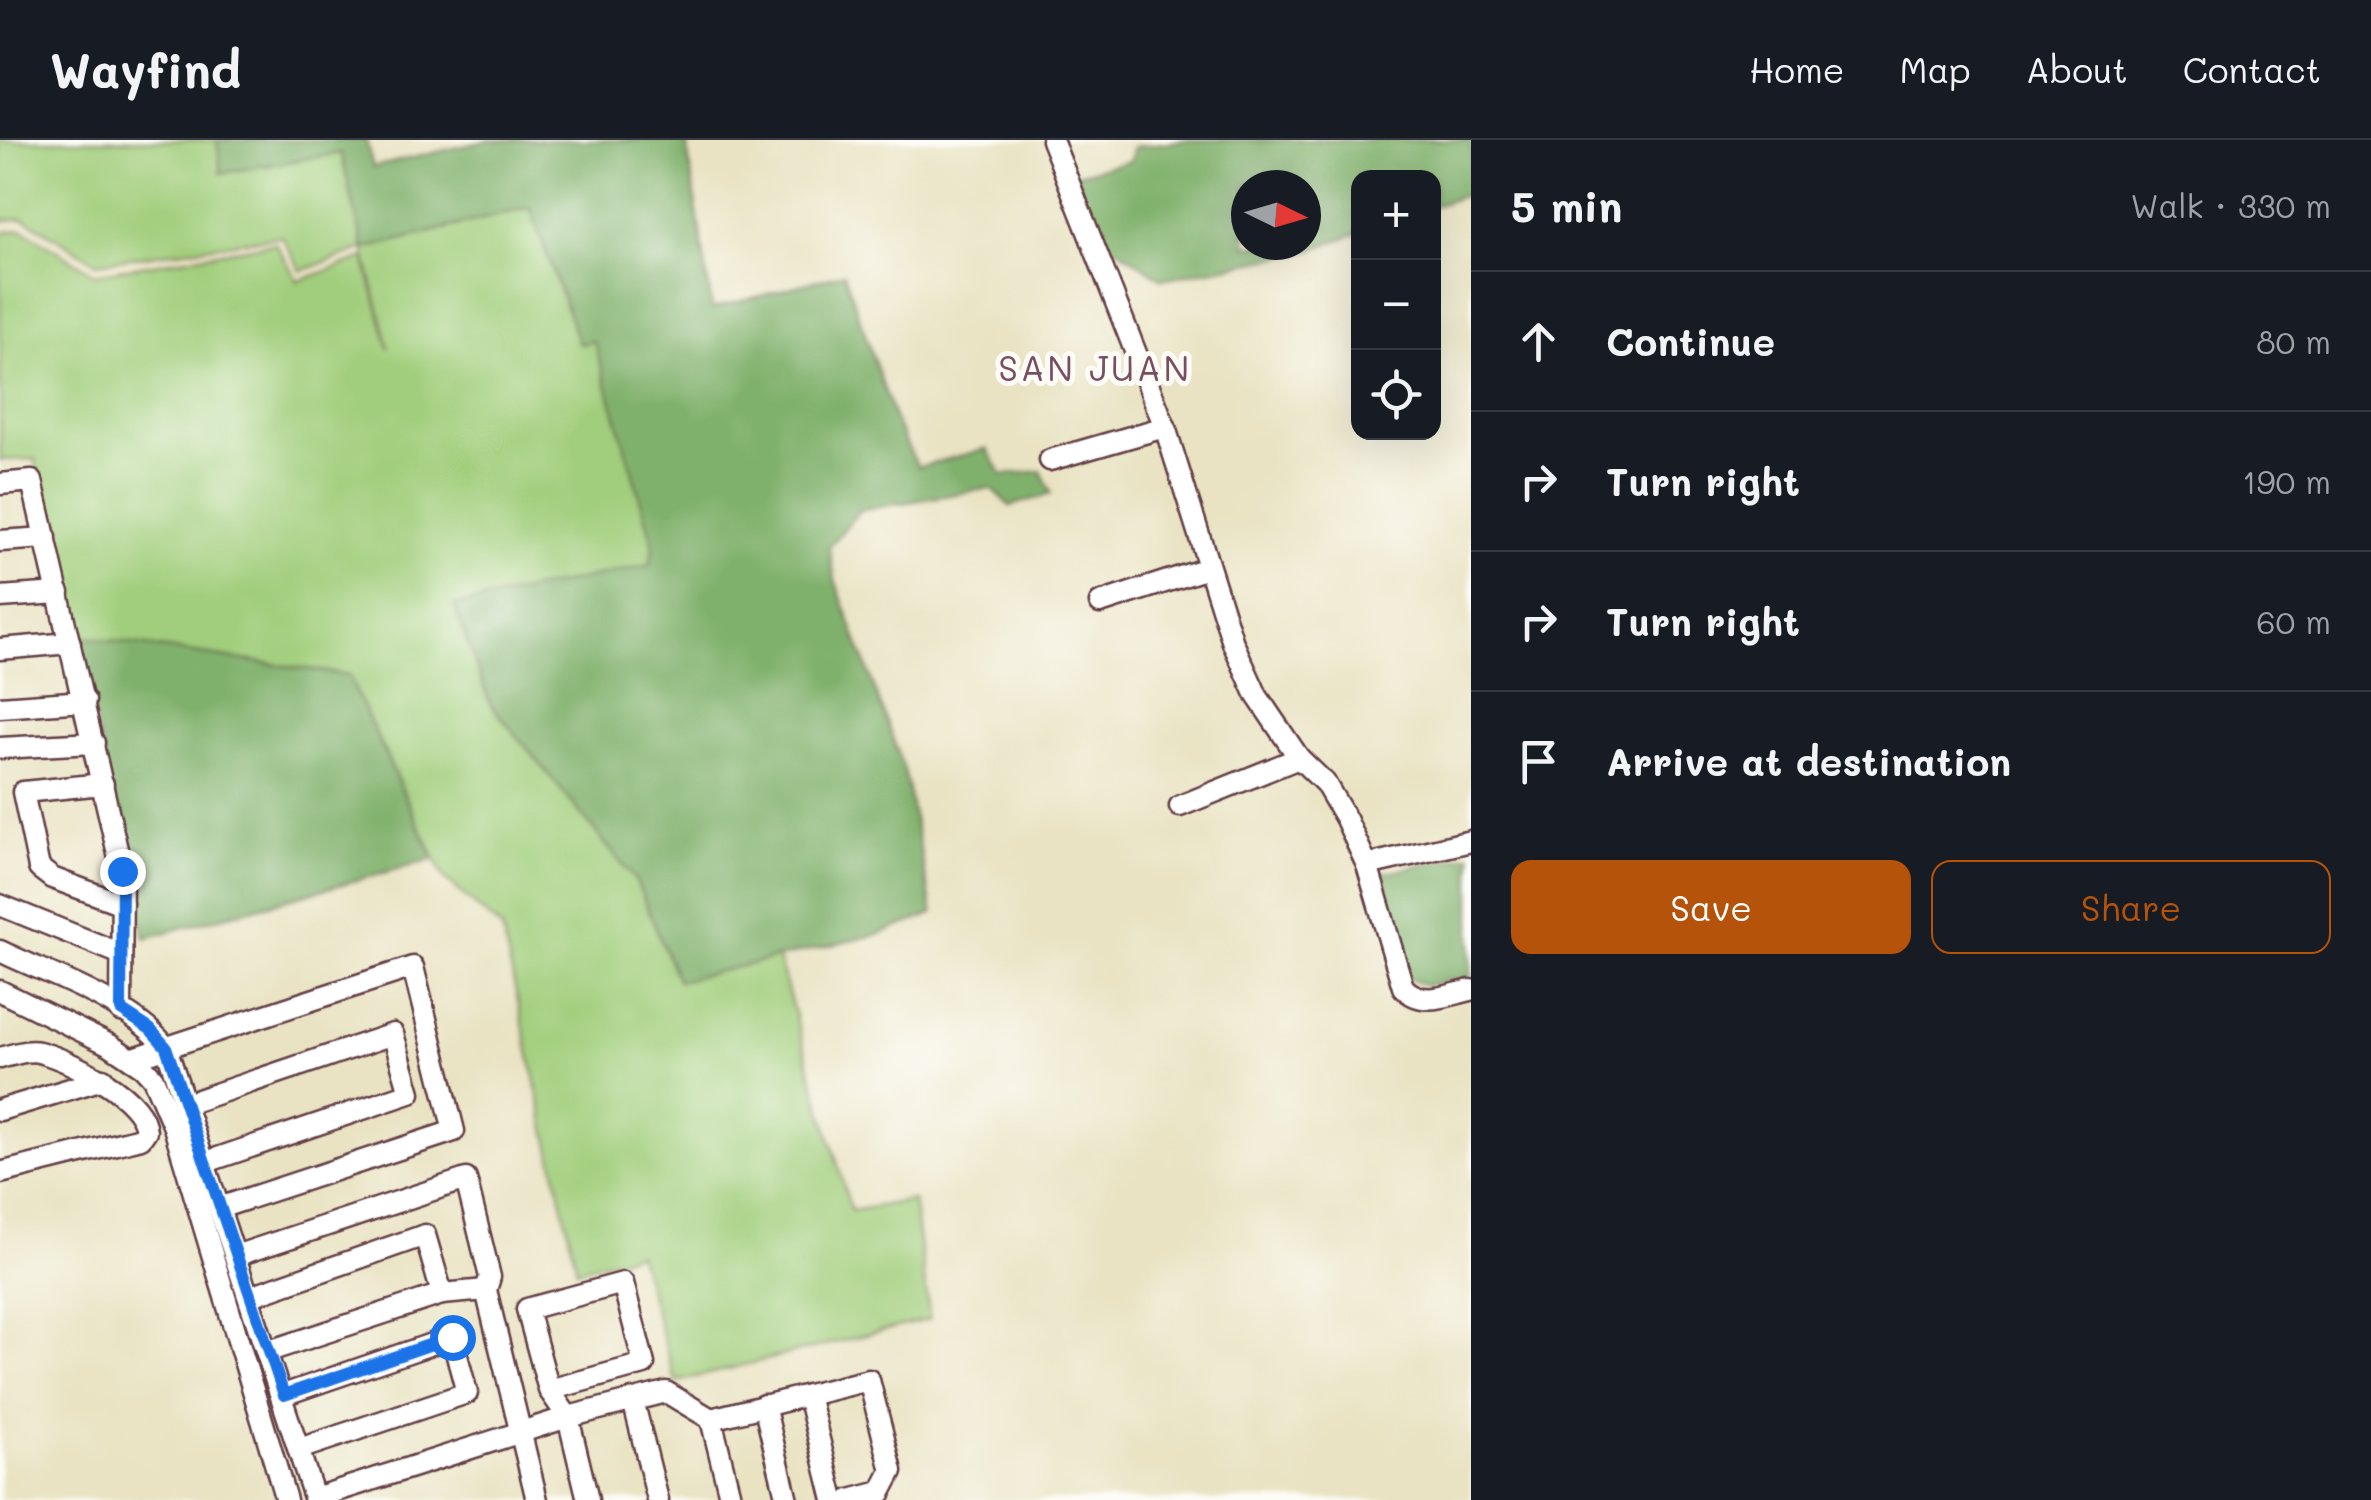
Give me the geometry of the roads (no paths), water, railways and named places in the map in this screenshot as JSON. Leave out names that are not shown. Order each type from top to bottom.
[{"type":"street","points":[[1052,140],[1164,427],[1208,568],[1257,696],[1300,758],[1325,783],[1367,865],[1404,987],[1412,997],[1425,1000],[1471,990]]},
{"type":"street","points":[[1050,460],[1164,427]]},
{"type":"street","points":[[0,484],[32,481],[85,702],[122,871],[121,1010]]},
{"type":"street","points":[[0,541],[46,538]]},
{"type":"street","points":[[1100,603],[1208,568]]},
{"type":"street","points":[[0,597],[58,594]]},
{"type":"street","points":[[0,649],[70,643]]},
{"type":"street","points":[[0,707],[85,702]]},
{"type":"street","points":[[0,748],[94,743]]},
{"type":"street","points":[[1180,806],[1300,758]]},
{"type":"street","points":[[103,784],[23,792],[39,868],[52,878],[122,904]]},
{"type":"street","points":[[1367,865],[1471,841]]},
{"type":"street","points":[[0,905],[121,954]]},
{"type":"street","points":[[0,951],[121,1010],[150,1029],[166,1047],[238,1255],[315,1499],[568,1418],[666,1392],[710,1419],[731,1500]]},
{"type":"street","points":[[132,1058],[413,967],[454,1131],[222,1207]]},
{"type":"street","points":[[0,991],[132,1058],[153,1078],[174,1127],[286,1500]]},
{"type":"street","points":[[186,1104],[394,1034],[410,1093],[206,1162]]},
{"type":"street","points":[[0,1058],[35,1050],[103,1079],[146,1123],[141,1138],[0,1173]]},
{"type":"street","points":[[0,1110],[103,1079]]},
{"type":"street","points":[[238,1255],[466,1179],[490,1277],[486,1290],[536,1500]]},
{"type":"street","points":[[251,1296],[425,1235],[442,1294]]},
{"type":"street","points":[[549,1390],[644,1364],[623,1283],[527,1309],[549,1390],[568,1418],[588,1500]]},
{"type":"street","points":[[269,1351],[442,1294],[486,1290]]},
{"type":"street","points":[[284,1395],[452,1337],[467,1394],[299,1449]]},
{"type":"street","points":[[710,1419],[870,1380],[892,1471],[881,1492],[850,1500]]},
{"type":"street","points":[[808,1395],[834,1500]]},
{"type":"street","points":[[633,1400],[658,1500]]},
{"type":"street","points":[[764,1405],[788,1500]]},
{"type":"district","name":"SAN JUAN","points":[[1095,369]]}]
